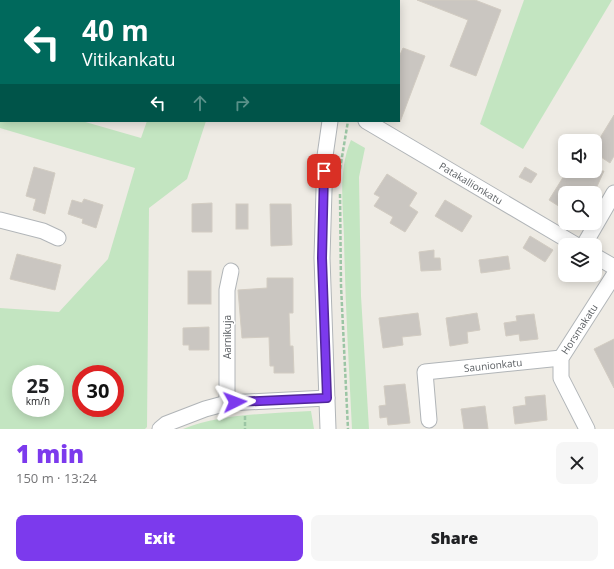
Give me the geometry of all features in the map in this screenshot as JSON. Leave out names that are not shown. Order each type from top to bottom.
[{"type":"street","points":[[328,429],[322,258],[325,156],[330,122]]},
{"type":"street","name":"Patakallionkatu","points":[[368,122],[564,238]]},
{"type":"street","points":[[588,238],[614,193]]},
{"type":"street","points":[[0,220],[43,231],[58,238]]},
{"type":"street","points":[[602,260],[614,267]]},
{"type":"street","name":"Aarnikuja","points":[[227,403],[227,290],[231,271]]},
{"type":"street","name":"Horsmakatu","points":[[588,429],[561,378],[561,358],[614,275]]},
{"type":"street","name":"Saunionkatu","points":[[429,420],[425,372],[561,358]]},
{"type":"street","points":[[160,429],[166,424],[205,409],[227,403],[327,398]]},
{"type":"path","points":[[340,176],[343,143],[348,122]]},
{"type":"path","points":[[340,192],[341,286],[348,429]]},
{"type":"green space","points":[[524,0],[612,0],[523,149],[480,124]]},
{"type":"green space","points":[[0,122],[85,122],[141,138],[147,122],[206,122],[187,179],[149,208],[147,427],[145,429],[0,429],[0,308],[59,312],[108,259],[135,168],[0,128]]},
{"type":"green space","points":[[351,140],[365,148],[359,177],[361,296],[369,429],[352,429],[342,200],[344,163]]},
{"type":"green space","points":[[311,411],[314,429],[183,429],[230,417]]},
{"type":"building","points":[[417,0],[475,0],[501,10],[476,76],[450,66],[468,20]]},
{"type":"building","points":[[403,48],[425,56],[400,122],[400,55]]},
{"type":"building","points":[[614,115],[614,156],[610,163],[602,158],[602,135]]},
{"type":"building","points":[[34,167],[55,173],[45,214],[33,210],[36,199],[26,196]]},
{"type":"building","points":[[525,167],[537,174],[531,183],[519,177]]},
{"type":"building","points":[[387,174],[417,193],[409,206],[418,212],[405,232],[390,223],[393,217],[374,206],[380,197],[374,194]]},
{"type":"building","points":[[563,178],[601,178],[597,186],[558,186],[558,206],[549,200]]},
{"type":"building","points":[[84,199],[103,205],[96,228],[82,223],[83,219],[68,214],[72,200],[82,203]]},
{"type":"building","points":[[445,200],[472,216],[462,232],[435,216]]},
{"type":"building","points":[[212,203],[212,232],[192,232],[192,204]]},
{"type":"building","points":[[236,204],[248,204],[248,229],[236,229]]},
{"type":"building","points":[[270,204],[291,204],[292,245],[271,246]]},
{"type":"building","points":[[530,236],[553,250],[545,262],[523,248]]},
{"type":"building","points":[[434,250],[434,258],[440,258],[441,270],[421,271],[419,252]]},
{"type":"building","points":[[17,254],[61,265],[55,290],[10,279]]},
{"type":"building","points":[[508,256],[510,269],[481,273],[479,260]]},
{"type":"building","points":[[188,271],[211,271],[211,304],[188,304]]},
{"type":"building","points":[[267,278],[293,278],[293,313],[289,313],[290,346],[293,346],[294,373],[274,373],[274,366],[270,366],[269,337],[242,338],[238,290],[267,288]]},
{"type":"building","points":[[418,313],[421,335],[402,337],[403,345],[383,348],[379,318]]},
{"type":"building","points":[[477,313],[480,330],[467,332],[468,343],[450,346],[446,318]]},
{"type":"building","points":[[534,314],[538,339],[520,341],[519,334],[506,336],[504,323],[517,321],[516,316]]},
{"type":"building","points":[[209,327],[209,350],[189,350],[189,345],[183,345],[183,328]]},
{"type":"building","points":[[614,339],[614,388],[594,349]]},
{"type":"building","points":[[405,384],[410,423],[388,425],[387,417],[380,418],[379,406],[386,405],[384,386]]},
{"type":"building","points":[[545,395],[547,420],[515,424],[513,407],[526,405],[525,397]]},
{"type":"building","points":[[485,406],[488,429],[464,429],[461,409]]},
{"type":"route","points":[[235,402],[327,398],[322,258],[324,171]]}]
